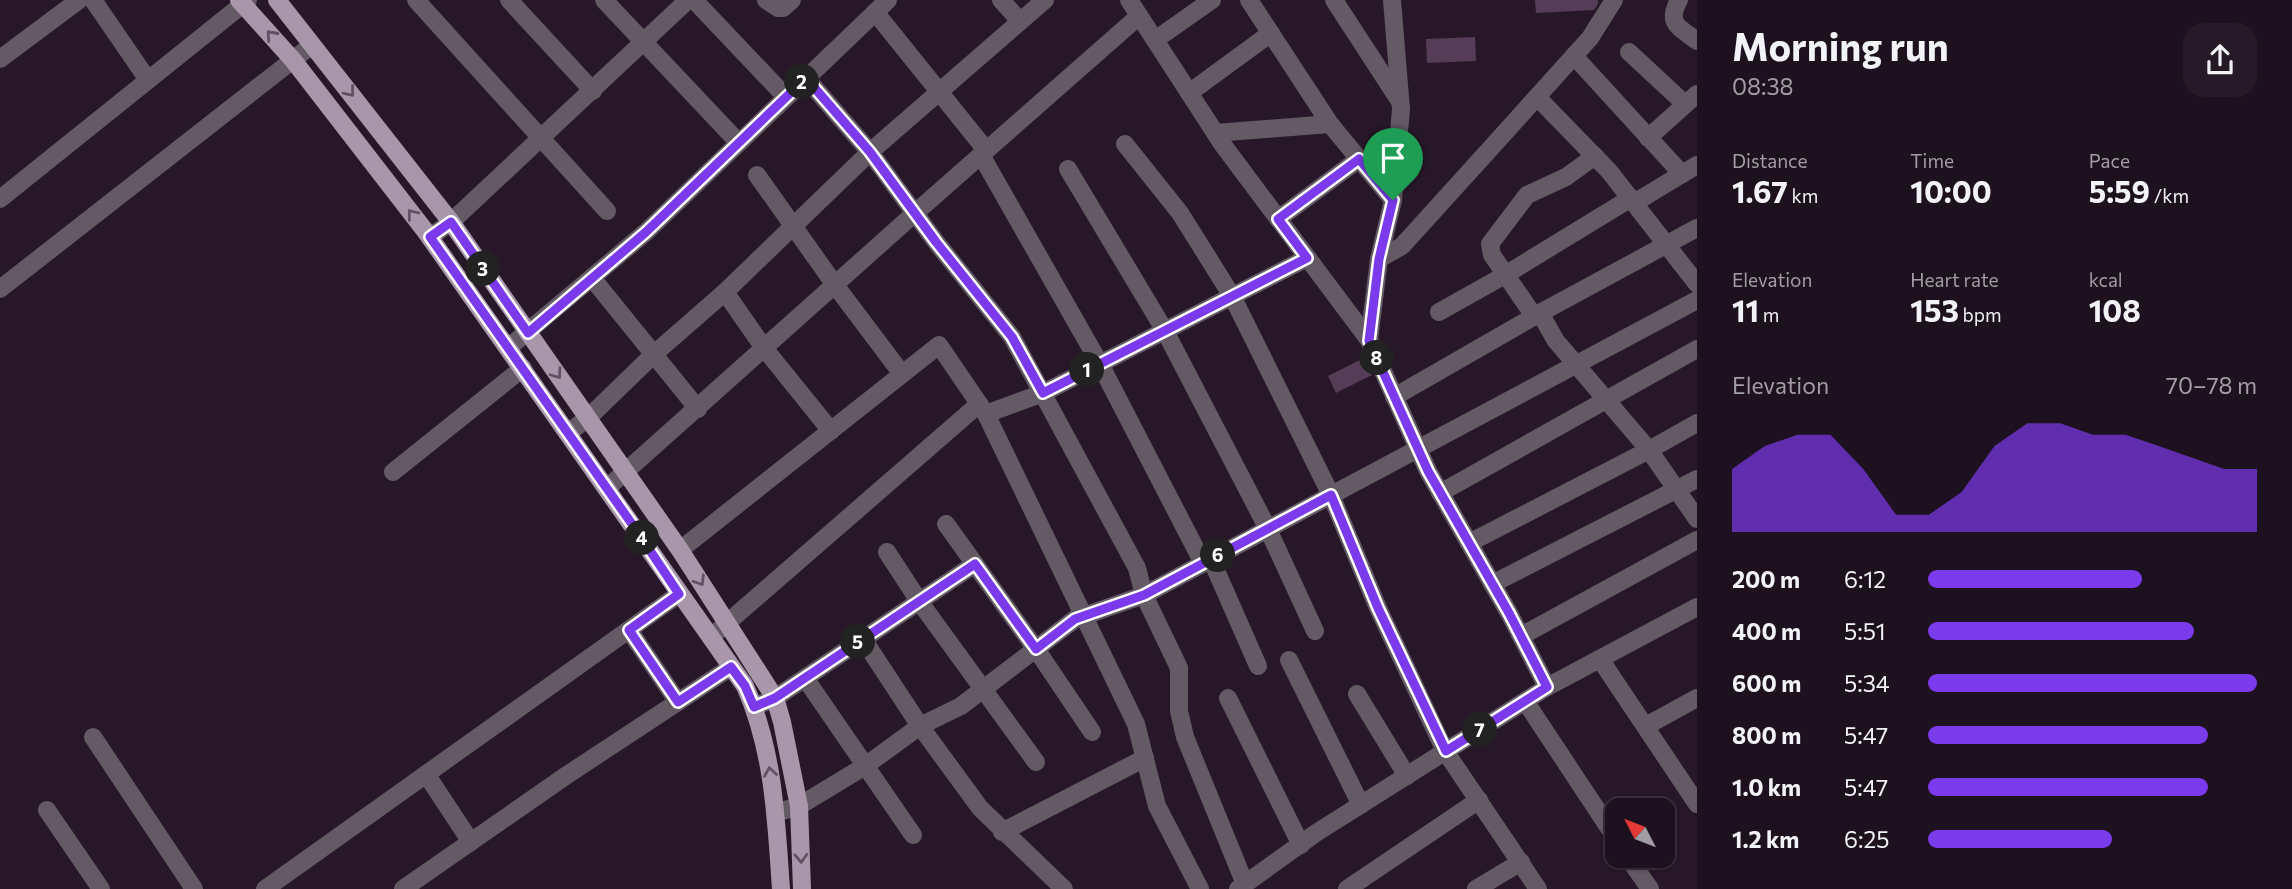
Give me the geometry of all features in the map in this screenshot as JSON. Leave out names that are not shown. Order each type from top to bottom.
[{"type":"main road","points":[[278,0],[451,222],[668,532],[775,698],[799,806],[802,889]]},
{"type":"main road","points":[[244,2],[293,60],[430,237],[745,686],[766,744],[781,889]]},
{"type":"main road","points":[[380,172],[401,155]]},
{"type":"main road","points":[[648,547],[668,532]]},
{"type":"street","points":[[0,59],[79,0]]},
{"type":"street","points":[[93,0],[148,80]]},
{"type":"street","points":[[416,0],[607,211]]},
{"type":"street","points":[[509,0],[593,91]]},
{"type":"street","points":[[604,0],[739,142]]},
{"type":"street","points":[[430,237],[451,222],[688,0]]},
{"type":"street","points":[[694,0],[786,97]]},
{"type":"street","points":[[766,0],[778,8],[783,8],[792,0]]},
{"type":"street","points":[[1001,0],[1020,22]]},
{"type":"street","points":[[568,433],[589,417],[654,354],[725,292],[870,152],[1045,0]]},
{"type":"street","points":[[1129,0],[1215,133],[1369,341],[1417,449],[1547,687]]},
{"type":"street","points":[[1155,40],[1212,0]]},
{"type":"street","points":[[1249,0],[1330,124],[1393,200]]},
{"type":"street","points":[[1335,0],[1400,101]]},
{"type":"street","points":[[1369,341],[1379,259],[1393,200],[1400,101],[1392,0]]},
{"type":"street","points":[[1379,259],[1402,246],[1590,38],[1614,0]]},
{"type":"street","points":[[1679,0],[1672,15],[1673,20],[1697,41]]},
{"type":"street","points":[[0,199],[244,2]]},
{"type":"street","points":[[508,348],[646,232],[882,6],[984,152],[1207,561],[1258,666]]},
{"type":"street","points":[[607,488],[1139,16]]},
{"type":"street","points":[[1189,93],[1271,33]]},
{"type":"street","points":[[0,289],[312,45]]},
{"type":"street","points":[[1629,52],[1691,99],[1648,138]]},
{"type":"street","points":[[1439,312],[1689,170],[1648,138],[1574,56]]},
{"type":"street","points":[[806,78],[870,152],[1012,337],[1043,393],[1137,568],[1144,595],[1179,668],[1179,711],[1185,737],[1241,887],[1361,805],[1547,687],[1697,607]]},
{"type":"street","points":[[1537,97],[1595,156],[1697,284]]},
{"type":"street","points":[[1215,133],[1330,124]]},
{"type":"street","points":[[1125,144],[1180,213],[1232,296],[1331,495],[1378,608],[1446,751],[1538,889]]},
{"type":"street","points":[[1595,156],[1566,177],[1527,195],[1493,238],[1490,244],[1492,255],[1556,341],[1649,450],[1697,519]]},
{"type":"street","points":[[1278,219],[1359,159]]},
{"type":"street","points":[[1068,169],[1165,331],[1268,529],[1315,631]]},
{"type":"street","points":[[757,175],[902,374]]},
{"type":"street","points":[[1394,397],[1697,228]]},
{"type":"street","points":[[711,637],[982,409],[1043,393],[1307,258]]},
{"type":"street","points":[[592,278],[698,409]]},
{"type":"street","points":[[725,292],[764,348],[831,431]]},
{"type":"street","points":[[775,813],[799,806],[865,766],[920,726],[961,706],[1075,619],[1144,595],[1697,300]]},
{"type":"street","points":[[680,550],[939,345],[982,409],[1136,724],[1157,806],[1200,889]]},
{"type":"street","points":[[1440,493],[1697,349]]},
{"type":"street","points":[[393,472],[523,368]]},
{"type":"street","points":[[1469,543],[1697,423]]},
{"type":"street","points":[[1492,583],[1697,479]]},
{"type":"street","points":[[946,524],[1092,732]]},
{"type":"street","points":[[1521,636],[1697,540]]},
{"type":"street","points":[[887,552],[919,601],[1036,762]]},
{"type":"street","points":[[754,707],[775,698],[975,564]]},
{"type":"street","points":[[265,889],[679,594]]},
{"type":"street","points":[[629,630],[678,702]]},
{"type":"street","points":[[863,639],[920,726],[980,808],[1064,889]]},
{"type":"street","points":[[1600,659],[1697,804]]},
{"type":"street","points":[[1289,660],[1361,805]]},
{"type":"street","points":[[403,889],[566,775],[731,667]]},
{"type":"street","points":[[805,678],[913,835]]},
{"type":"street","points":[[1357,694],[1407,776]]},
{"type":"street","points":[[1228,698],[1301,845]]},
{"type":"street","points":[[1646,726],[1697,698]]},
{"type":"street","points":[[1525,701],[1605,822]]},
{"type":"street","points":[[93,737],[194,889]]},
{"type":"street","points":[[1002,832],[1145,758]]},
{"type":"street","points":[[426,774],[471,842]]},
{"type":"street","points":[[1347,889],[1479,800]]},
{"type":"street","points":[[47,810],[101,889]]},
{"type":"street","points":[[1476,889],[1521,862]]},
{"type":"street","points":[[1636,868],[1650,889]]},
{"type":"building","points":[[1535,0],[1598,0],[1598,4],[1594,10],[1536,13]]},
{"type":"building","points":[[1475,37],[1476,61],[1427,63],[1426,39]]},
{"type":"building","points":[[1364,358],[1372,375],[1336,393],[1328,376]]},
{"type":"route","points":[[806,78],[870,152],[936,242],[1012,337],[1043,393],[1307,258],[1278,219],[1359,159],[1393,200],[1379,259],[1369,341],[1428,471],[1509,613],[1547,687],[1446,751],[1378,608],[1331,495],[1144,595],[1075,619],[1036,649],[975,564],[775,698],[754,707],[745,686],[731,667],[678,702],[629,630],[679,594],[430,237],[451,222],[528,333],[646,232],[806,78]]}]
